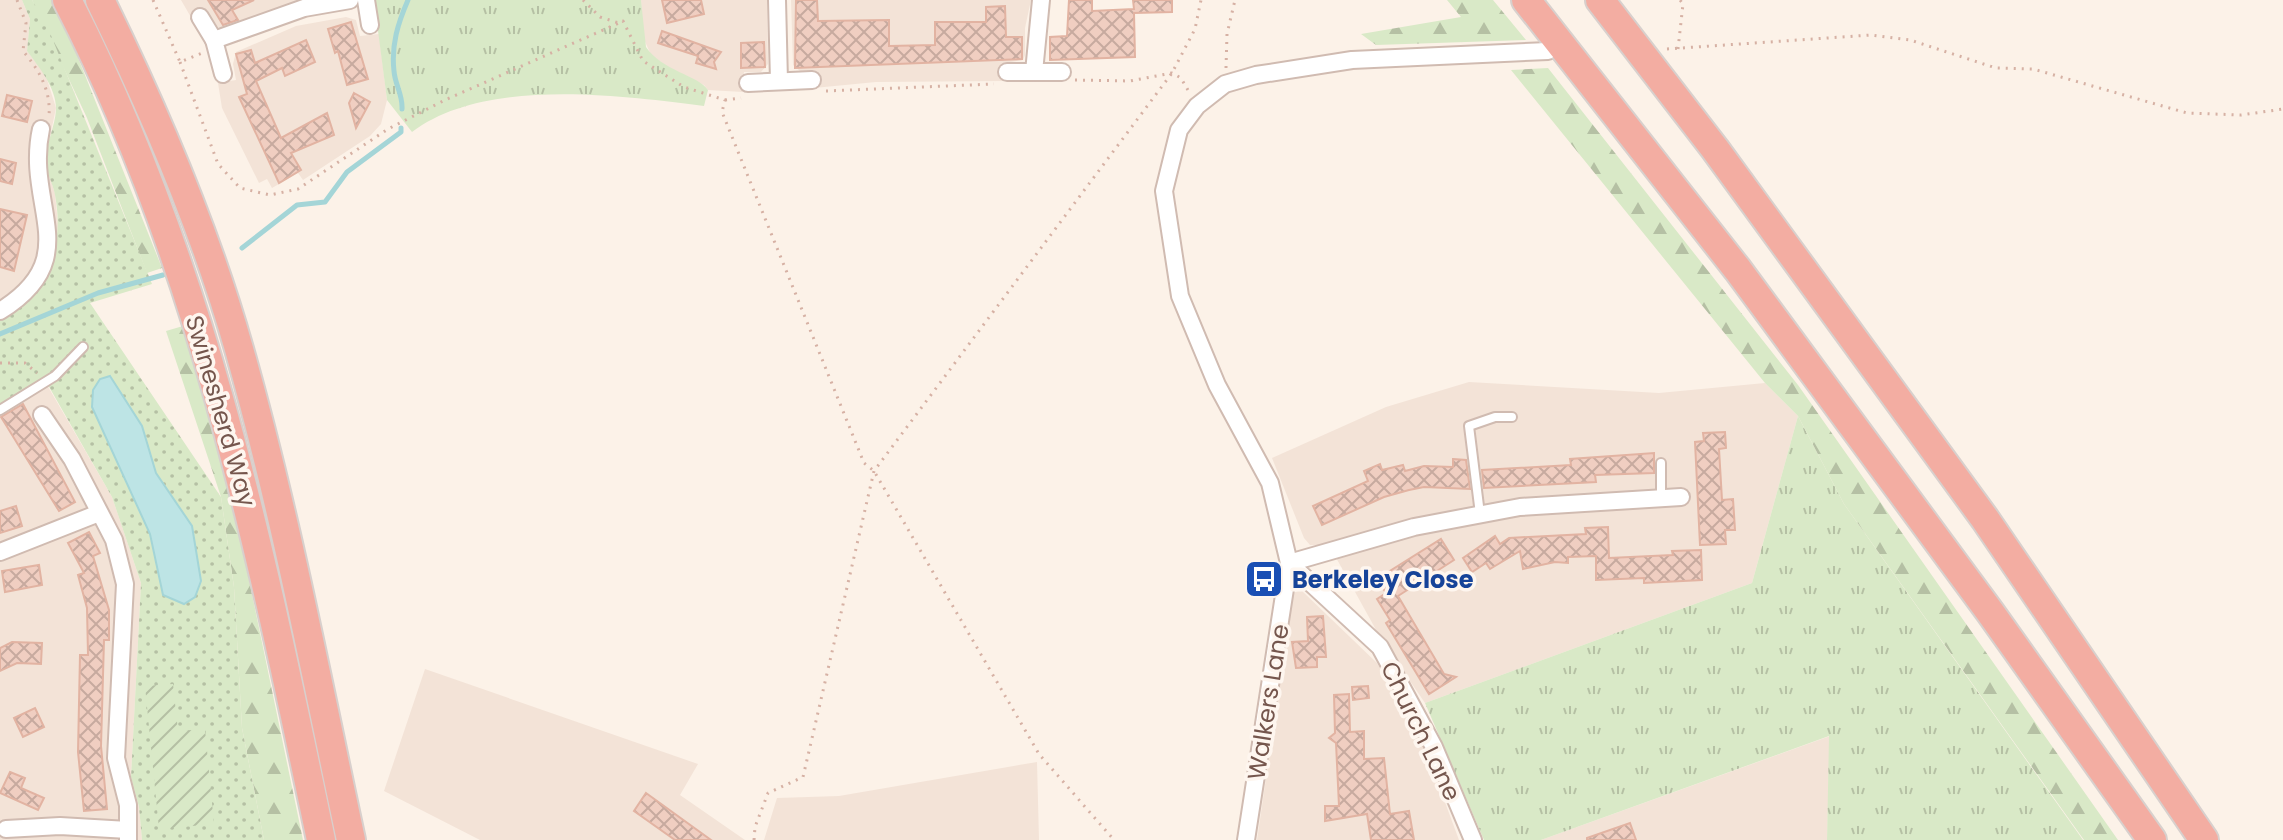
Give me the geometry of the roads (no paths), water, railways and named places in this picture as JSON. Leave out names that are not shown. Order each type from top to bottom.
[{"type":"highway","name":"Swinesherd Way","points":[[67,0],[100,63],[150,187],[235,446],[321,840]]},
{"type":"highway","name":"Swinesherd Way","points":[[100,0],[133,68],[193,215],[238,346],[274,482],[351,840]]},
{"type":"highway","points":[[1526,0],[1738,270],[1981,599],[2152,840]]},
{"type":"highway","points":[[1600,0],[1715,149],[1985,519],[2204,840]]},
{"type":"street","points":[[215,43],[304,8],[350,0]]},
{"type":"street","points":[[366,0],[370,25]]},
{"type":"street","points":[[777,0],[779,81]]},
{"type":"street","points":[[1034,72],[1041,0]]},
{"type":"street","points":[[200,17],[215,43],[223,74]]},
{"type":"street","points":[[1548,51],[1352,60],[1256,75],[1225,84],[1197,106],[1179,130],[1164,191],[1180,296],[1217,385],[1270,483],[1289,563],[1414,527],[1520,507],[1681,497]]},
{"type":"street","points":[[1007,72],[1062,72]]},
{"type":"street","points":[[748,83],[812,80]]},
{"type":"street","points":[[0,311],[34,285],[44,264],[50,231],[41,201],[36,152],[41,129]]},
{"type":"street","points":[[3,830],[60,826],[128,835],[128,805],[116,758],[125,584],[114,540],[72,459],[42,415]]},
{"type":"street","points":[[0,552],[99,513]]},
{"type":"street","name":"Walkers Lane","points":[[1246,840],[1289,563]]},
{"type":"street","name":"Church Lane","points":[[1289,563],[1380,647],[1434,747],[1473,840]]},
{"type":"lane","points":[[0,410],[55,376],[83,347]]},
{"type":"lane","points":[[1480,514],[1469,426],[1495,417],[1512,417]]},
{"type":"lane","points":[[1661,463],[1661,499]]},
{"type":"water","points":[[110,376],[142,426],[156,473],[192,526],[201,581],[195,597],[184,604],[163,595],[150,534],[92,407],[93,390],[100,379]]},
{"type":"waterway","points":[[402,109],[393,61],[398,26],[408,0]]},
{"type":"waterway","points":[[242,248],[297,205],[325,202],[347,172],[401,132],[401,128]]},
{"type":"waterway","points":[[0,334],[98,293],[163,275]]},
{"type":"place","name":"Berkeley Close","points":[[1264,579]]}]
